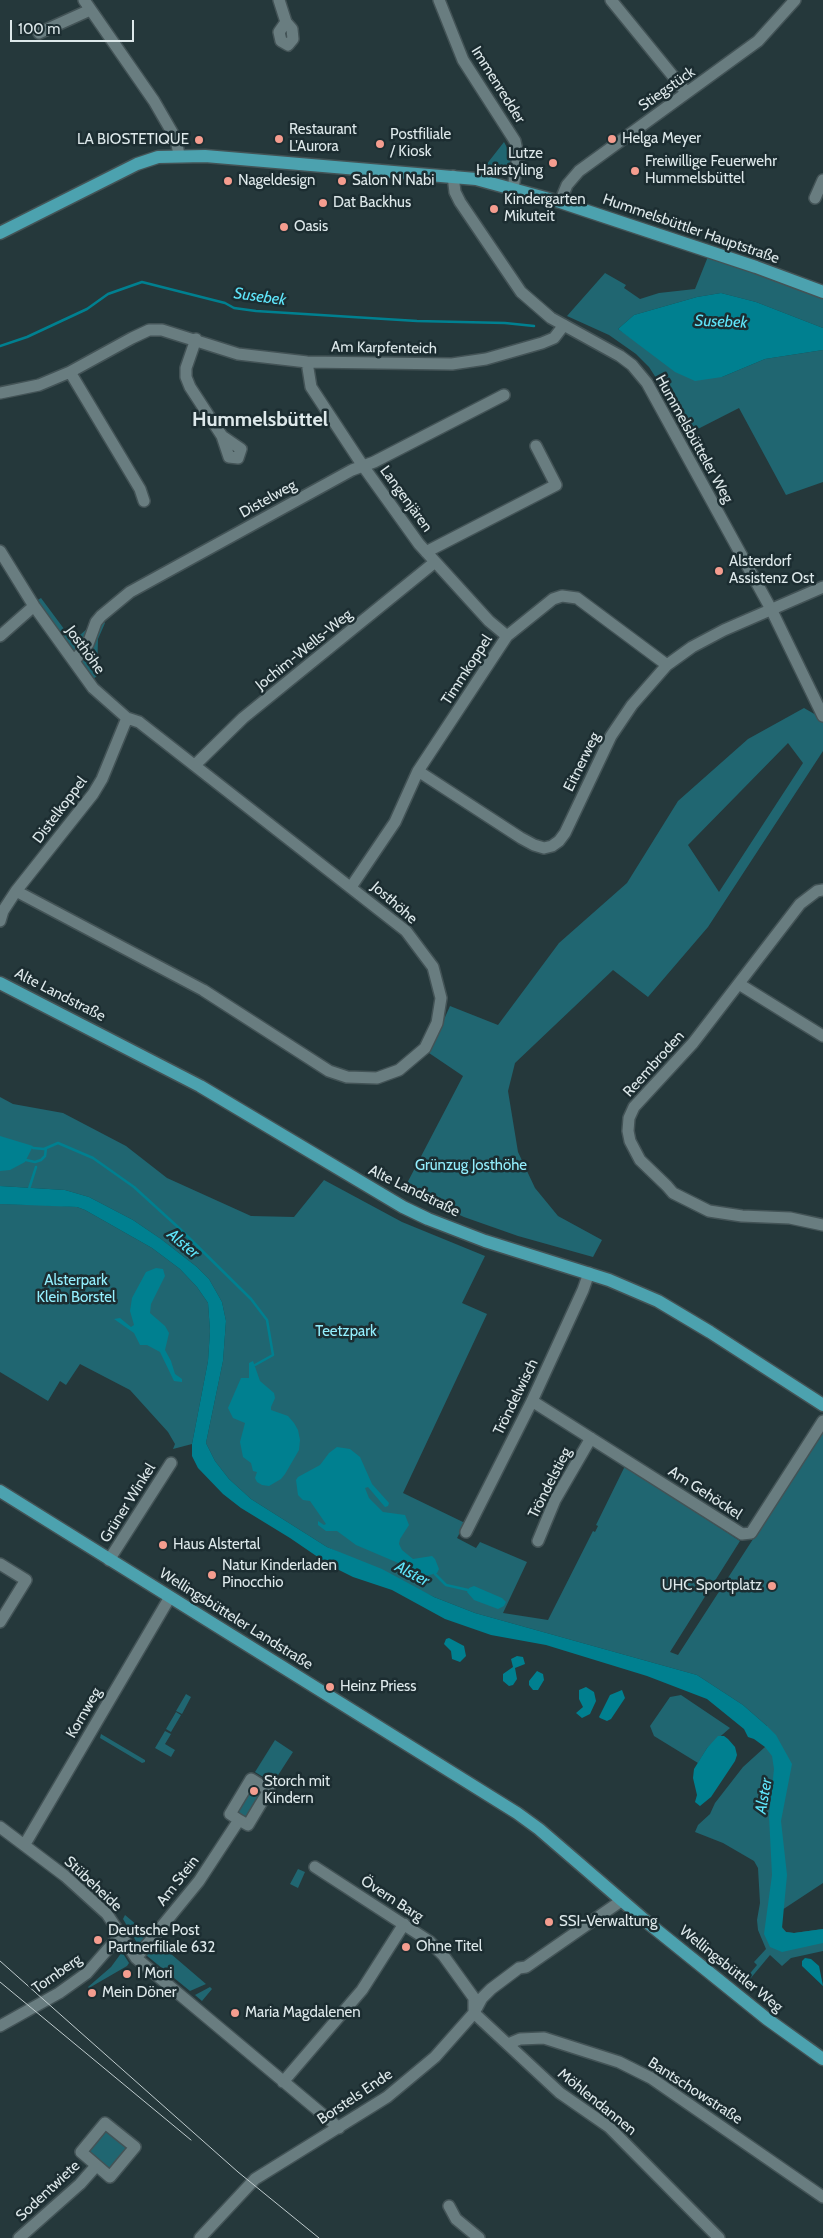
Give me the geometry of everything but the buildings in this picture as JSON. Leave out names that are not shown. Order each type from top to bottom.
[{"type":"main road","name":"Hummelsbüttler Hauptstraße","points":[[0,234],[136,164],[158,157],[180,155],[205,156],[484,180],[560,202],[756,267],[823,292]]},
{"type":"main road","name":"Alte Landstraße","points":[[0,983],[200,1086],[403,1207],[428,1219],[485,1241],[589,1273],[631,1289],[683,1315],[823,1405]]},
{"type":"main road","name":"Wellingsbütteler Landstraße","points":[[0,1491],[517,1813],[539,1829],[621,1901]]},
{"type":"main road","name":"Wellingsbüttler Weg","points":[[621,1901],[767,2020],[823,2060]]},
{"type":"street","points":[[278,0],[286,22]]},
{"type":"street","name":"Immenredder","points":[[439,0],[464,60],[515,141],[518,156],[513,189]]},
{"type":"street","points":[[611,0],[686,92]]},
{"type":"street","name":"Stiegstück","points":[[560,202],[567,185],[578,171],[758,41],[795,0]]},
{"type":"street","points":[[39,33],[87,5],[154,101],[176,139],[180,155]]},
{"type":"street","name":"Hummelsbütteler Weg","points":[[453,176],[455,192],[460,202],[512,282],[533,305],[564,325],[614,352],[632,365],[643,378],[771,609],[823,716]]},
{"type":"street","points":[[815,198],[823,180]]},
{"type":"street","name":"Am Karpfenteich","points":[[0,393],[39,385],[70,372],[149,330],[162,330],[196,339],[238,354],[307,362],[452,364],[486,358],[542,343],[554,338],[564,325]]},
{"type":"street","points":[[196,339],[186,368],[186,377],[222,436]]},
{"type":"street","name":"Langenjären","points":[[307,362],[311,387],[363,466],[426,552],[489,621],[507,636]]},
{"type":"street","points":[[70,372],[104,432],[140,489],[144,502]]},
{"type":"street","name":"Distelweg","points":[[74,661],[88,644],[96,622],[130,592],[363,466],[504,395]]},
{"type":"street","points":[[426,552],[556,484],[536,446]]},
{"type":"street","name":"Josthöhe","points":[[0,551],[34,606],[94,688],[127,718],[140,722],[406,930],[433,967],[441,998],[437,1023],[425,1048],[399,1070],[377,1078],[347,1078],[329,1071],[204,990],[16,891]]},
{"type":"street","name":"Jochim-Wells-Weg","points":[[195,765],[243,718],[436,562]]},
{"type":"street","name":"Eitnerweg","points":[[418,770],[521,838],[544,848],[552,846],[560,841],[565,832],[611,736],[632,705],[667,665],[695,645],[823,587]]},
{"type":"street","name":"Timmkoppel","points":[[351,887],[395,822],[418,770],[507,636],[553,599],[570,596],[577,598],[667,665]]},
{"type":"street","points":[[0,636],[34,606]]},
{"type":"street","name":"Distelkoppel","points":[[1,916],[16,891],[93,794],[102,779],[127,718]]},
{"type":"street","name":"Reembroden","points":[[823,890],[817,891],[800,904],[693,1043],[634,1107],[629,1118],[630,1141],[640,1160],[673,1193],[709,1211],[742,1216],[790,1218],[823,1225]]},
{"type":"street","points":[[739,984],[823,1036]]},
{"type":"street","name":"Tröndelwisch","points":[[466,1532],[532,1401],[589,1273]]},
{"type":"street","name":"Am Gehöckel","points":[[532,1401],[742,1534],[751,1533],[823,1421]]},
{"type":"street","name":"Tröndelstieg","points":[[538,1542],[555,1500],[591,1438]]},
{"type":"street","name":"Grüner Winkel","points":[[110,1560],[171,1463]]},
{"type":"street","points":[[0,1564],[26,1580],[0,1622]]},
{"type":"street","name":"Kornweg","points":[[25,1844],[170,1597]]},
{"type":"street","name":"Am Stein","points":[[136,1958],[199,1881],[239,1820]]},
{"type":"street","name":"Stübeheide","points":[[0,1827],[25,1844],[107,1914],[136,1958],[339,2128]]},
{"type":"street","name":"Övern Barg","points":[[315,1867],[429,1941],[443,1955],[474,1998],[474,2013]]},
{"type":"street","name":"Borstels Ende","points":[[200,2238],[255,2179],[387,2097],[435,2057],[474,2013],[482,1998],[513,1966],[526,1967],[621,1901]]},
{"type":"street","points":[[283,2082],[362,1990],[404,1924]]},
{"type":"street","name":"Tornberg","points":[[0,2026],[58,1993],[87,1973],[121,1934]]},
{"type":"street","name":"Möhlendannen","points":[[474,2013],[560,2093],[609,2127],[719,2238]]},
{"type":"street","name":"Bantschowstraße","points":[[508,2044],[520,2038],[544,2038],[619,2062],[651,2078],[823,2197]]},
{"type":"street","name":"Sodentwiete","points":[[106,2123],[135,2147],[110,2177],[96,2166],[81,2152],[106,2123]]},
{"type":"street","name":"Sodentwiete","points":[[19,2238],[80,2184],[96,2166]]},
{"type":"street","points":[[449,2206],[456,2219],[479,2238]]},
{"type":"green space","points":[[504,142],[512,157],[510,172],[486,165]]},
{"type":"green space","points":[[709,254],[823,291],[823,328],[756,302],[721,293],[697,297],[634,315],[618,329],[645,347],[722,377],[765,359],[823,350],[823,482],[786,495],[739,408],[690,433],[667,389],[660,384],[649,367],[636,354],[609,335],[567,316],[605,273],[626,285],[624,288],[640,299],[659,293],[695,289]]},
{"type":"green space","points":[[41,598],[73,641],[88,628],[84,642],[78,650],[72,650],[36,601]]},
{"type":"green space","points":[[102,620],[105,623],[98,639],[97,676],[92,680],[82,665],[82,660]]},
{"type":"green space","name":"Grünzug Josthöhe","points":[[804,708],[823,719],[823,751],[708,927],[648,997],[613,970],[515,1063],[508,1091],[518,1152],[535,1188],[558,1216],[602,1240],[593,1257],[518,1236],[464,1217],[404,1189],[463,1076],[429,1053],[450,1006],[498,1025],[559,943],[627,883],[678,801],[748,739]],"holes":[[[788,743],[803,763],[719,892],[688,845]]]},
{"type":"green space","name":"Teetzpark","points":[[0,1097],[13,1104],[63,1113],[126,1146],[167,1178],[251,1216],[294,1217],[324,1180],[402,1222],[485,1256],[462,1303],[487,1314],[403,1493],[465,1523],[457,1538],[476,1548],[480,1542],[527,1562],[503,1613],[548,1620],[593,1531],[595,1532],[598,1526],[596,1525],[625,1466],[740,1541],[670,1652],[678,1655],[823,1431],[823,1883],[782,1910],[782,1927],[786,1932],[794,1933],[823,1929],[823,1951],[791,1958],[782,1966],[770,1955],[745,1985],[742,1983],[757,1965],[754,1962],[766,1949],[758,1930],[757,1920],[760,1903],[758,1868],[754,1861],[723,1843],[695,1832],[698,1825],[710,1814],[715,1803],[743,1767],[765,1747],[767,1726],[743,1705],[697,1675],[475,1613],[434,1597],[327,1547],[251,1499],[229,1479],[215,1461],[206,1443],[223,1361],[226,1321],[222,1302],[209,1279],[197,1267],[161,1239],[133,1220],[89,1197],[65,1190],[0,1186]]},
{"type":"green space","name":"Alsterpark Klein Borstel","points":[[0,1204],[77,1207],[85,1210],[152,1248],[180,1269],[197,1287],[208,1303],[210,1331],[208,1361],[192,1444],[173,1449],[175,1444],[168,1432],[130,1390],[80,1364],[66,1385],[60,1381],[48,1401],[0,1372]]},
{"type":"green space","points":[[186,1694],[191,1697],[182,1714],[176,1711]]},
{"type":"green space","points":[[681,1695],[730,1728],[707,1748],[698,1763],[654,1736],[650,1726],[670,1697]]},
{"type":"green space","points":[[176,1712],[181,1715],[171,1732],[166,1729]]},
{"type":"green space","points":[[165,1731],[171,1734],[165,1744],[175,1750],[171,1757],[155,1748]]},
{"type":"green space","points":[[101,1734],[145,1760],[145,1762],[142,1763],[100,1738]]},
{"type":"green space","points":[[275,1740],[293,1752],[273,1783],[255,1772]]},
{"type":"green space","points":[[253,1785],[264,1792],[249,1819],[238,1814],[237,1809]]},
{"type":"green space","points":[[298,1869],[305,1872],[298,1888],[290,1884]]},
{"type":"green space","points":[[125,1915],[150,1936],[140,1948],[123,1919]]},
{"type":"green space","points":[[157,1942],[206,1984],[190,1991],[146,1955]]},
{"type":"green space","points":[[122,1952],[129,1963],[127,1966],[89,1988],[111,1967]]},
{"type":"green space","points":[[210,1987],[212,1989],[202,2001],[195,1995]]},
{"type":"green space","points":[[105,2131],[108,2131],[126,2147],[126,2150],[110,2169],[107,2169],[89,2151]]},
{"type":"water","points":[[721,293],[756,302],[823,328],[823,350],[765,359],[722,377],[695,381],[675,372],[618,329],[634,315],[697,297]]},
{"type":"water","points":[[0,1136],[33,1146],[25,1162],[10,1170],[0,1171]]},
{"type":"water","points":[[0,1186],[65,1190],[89,1197],[133,1220],[161,1239],[197,1267],[209,1279],[222,1302],[226,1321],[223,1361],[206,1443],[215,1461],[229,1479],[251,1499],[327,1547],[382,1569],[434,1597],[475,1613],[697,1675],[743,1705],[767,1726],[776,1735],[792,1764],[781,1821],[787,1875],[782,1928],[786,1932],[794,1933],[823,1929],[823,1943],[782,1952],[770,1947],[764,1934],[772,1875],[769,1816],[774,1769],[772,1756],[765,1747],[748,1737],[744,1729],[707,1699],[647,1676],[546,1645],[491,1635],[445,1619],[392,1590],[353,1577],[331,1566],[241,1508],[223,1494],[198,1468],[192,1456],[192,1444],[208,1361],[210,1331],[208,1303],[197,1287],[180,1269],[152,1248],[85,1210],[77,1207],[0,1204]]},
{"type":"water","points":[[156,1268],[163,1269],[165,1276],[151,1304],[150,1313],[165,1326],[169,1333],[165,1350],[175,1374],[182,1379],[182,1382],[174,1381],[160,1352],[147,1345],[140,1345],[134,1333],[114,1319],[120,1318],[131,1327],[134,1325],[130,1311],[132,1298],[146,1272]]},
{"type":"water","points":[[253,1361],[260,1381],[274,1393],[275,1398],[271,1410],[288,1416],[298,1430],[300,1440],[299,1450],[285,1474],[281,1479],[269,1486],[257,1482],[255,1478],[257,1472],[253,1471],[251,1463],[243,1457],[240,1442],[245,1423],[233,1418],[228,1408],[241,1378],[249,1378],[249,1363]]},
{"type":"water","points":[[337,1447],[350,1449],[360,1457],[372,1484],[389,1503],[385,1507],[368,1487],[365,1488],[369,1498],[383,1512],[405,1515],[409,1525],[400,1539],[399,1544],[402,1550],[413,1559],[432,1556],[439,1569],[437,1573],[422,1577],[403,1565],[356,1545],[337,1531],[326,1531],[318,1525],[318,1521],[324,1525],[326,1524],[310,1501],[303,1500],[298,1495],[296,1480],[320,1465],[329,1453]]},
{"type":"water","points":[[474,1586],[502,1598],[506,1602],[504,1606],[498,1609],[474,1600],[467,1592],[469,1588]]},
{"type":"water","points":[[449,1638],[464,1646],[466,1656],[460,1662],[452,1659],[451,1651],[444,1644],[446,1639]]},
{"type":"water","points":[[517,1656],[523,1657],[525,1664],[515,1668],[517,1679],[513,1685],[509,1686],[503,1681],[503,1674],[513,1667],[511,1659]]},
{"type":"water","points":[[537,1671],[543,1674],[544,1680],[538,1690],[533,1690],[529,1685],[529,1681]]},
{"type":"water","points":[[586,1687],[594,1692],[596,1701],[590,1714],[582,1718],[576,1713],[583,1707],[579,1699],[579,1690]]},
{"type":"water","points":[[622,1690],[625,1698],[611,1719],[607,1721],[600,1718],[610,1695]]},
{"type":"water","points":[[718,1736],[724,1736],[728,1739],[735,1747],[737,1755],[711,1797],[700,1806],[695,1802],[697,1795],[693,1778],[694,1769],[707,1748]]},
{"type":"water","points":[[805,1958],[811,1959],[819,1966],[823,1986],[802,1966],[802,1961]]},
{"type":"waterway","name":"Susebek","points":[[0,346],[27,337],[87,309],[108,294],[142,282],[225,303],[234,308],[256,311],[534,326]]},
{"type":"waterway","name":"Alster","points":[[33,1148],[44,1149],[58,1143],[93,1158],[134,1187],[179,1228],[251,1299],[267,1320],[273,1355],[255,1365]]},
{"type":"waterway","points":[[26,1160],[35,1162],[41,1160],[45,1156],[46,1148]]},
{"type":"waterway","points":[[29,1189],[36,1167]]},
{"type":"waterway","name":"Alster","points":[[435,1574],[446,1585],[468,1590]]},
{"type":"tram line","points":[[0,1961],[238,2172],[319,2238]]},
{"type":"tram line","points":[[0,1982],[191,2140]]},
{"type":"place","name":"Restaurant L'Aurora","points":[[279,139]]},
{"type":"place","name":"Helga Meyer","points":[[612,139]]},
{"type":"place","name":"LA BIOSTETIQUE","points":[[199,140]]},
{"type":"place","name":"Postfiliale / Kiosk","points":[[380,144]]},
{"type":"place","name":"Lutze Hairstyling","points":[[553,163]]},
{"type":"place","name":"Freiwillige Feuerwehr Hummelsbüttel","points":[[635,171]]},
{"type":"place","name":"Nageldesign","points":[[228,181]]},
{"type":"place","name":"Salon N Nabi","points":[[342,181]]},
{"type":"place","name":"Dat Backhus","points":[[323,203]]},
{"type":"place","name":"Kindergarten Mikuteit","points":[[494,209]]},
{"type":"place","name":"Oasis","points":[[284,227]]},
{"type":"place","name":"Alsterdorf Assistenz Ost","points":[[719,571]]},
{"type":"place","name":"Haus Alstertal","points":[[163,1545]]},
{"type":"place","name":"Natur Kinderladen Pinocchio","points":[[212,1575]]},
{"type":"place","name":"UHC Sportplatz","points":[[772,1586]]},
{"type":"place","name":"Heinz Priess","points":[[330,1687]]},
{"type":"place","name":"Storch mit Kindern","points":[[254,1791]]},
{"type":"place","name":"SSI-Verwaltung","points":[[549,1922]]},
{"type":"place","name":"Deutsche Post Partnerfiliale 632","points":[[98,1940]]},
{"type":"place","name":"Ohne Titel","points":[[406,1947]]},
{"type":"place","name":"I Mori","points":[[127,1974]]},
{"type":"place","name":"Mein Döner","points":[[92,1993]]},
{"type":"place","name":"Maria Magdalenen","points":[[235,2013]]},
{"type":"district","name":"Hummelsbüttel","points":[[260,420]]}]
